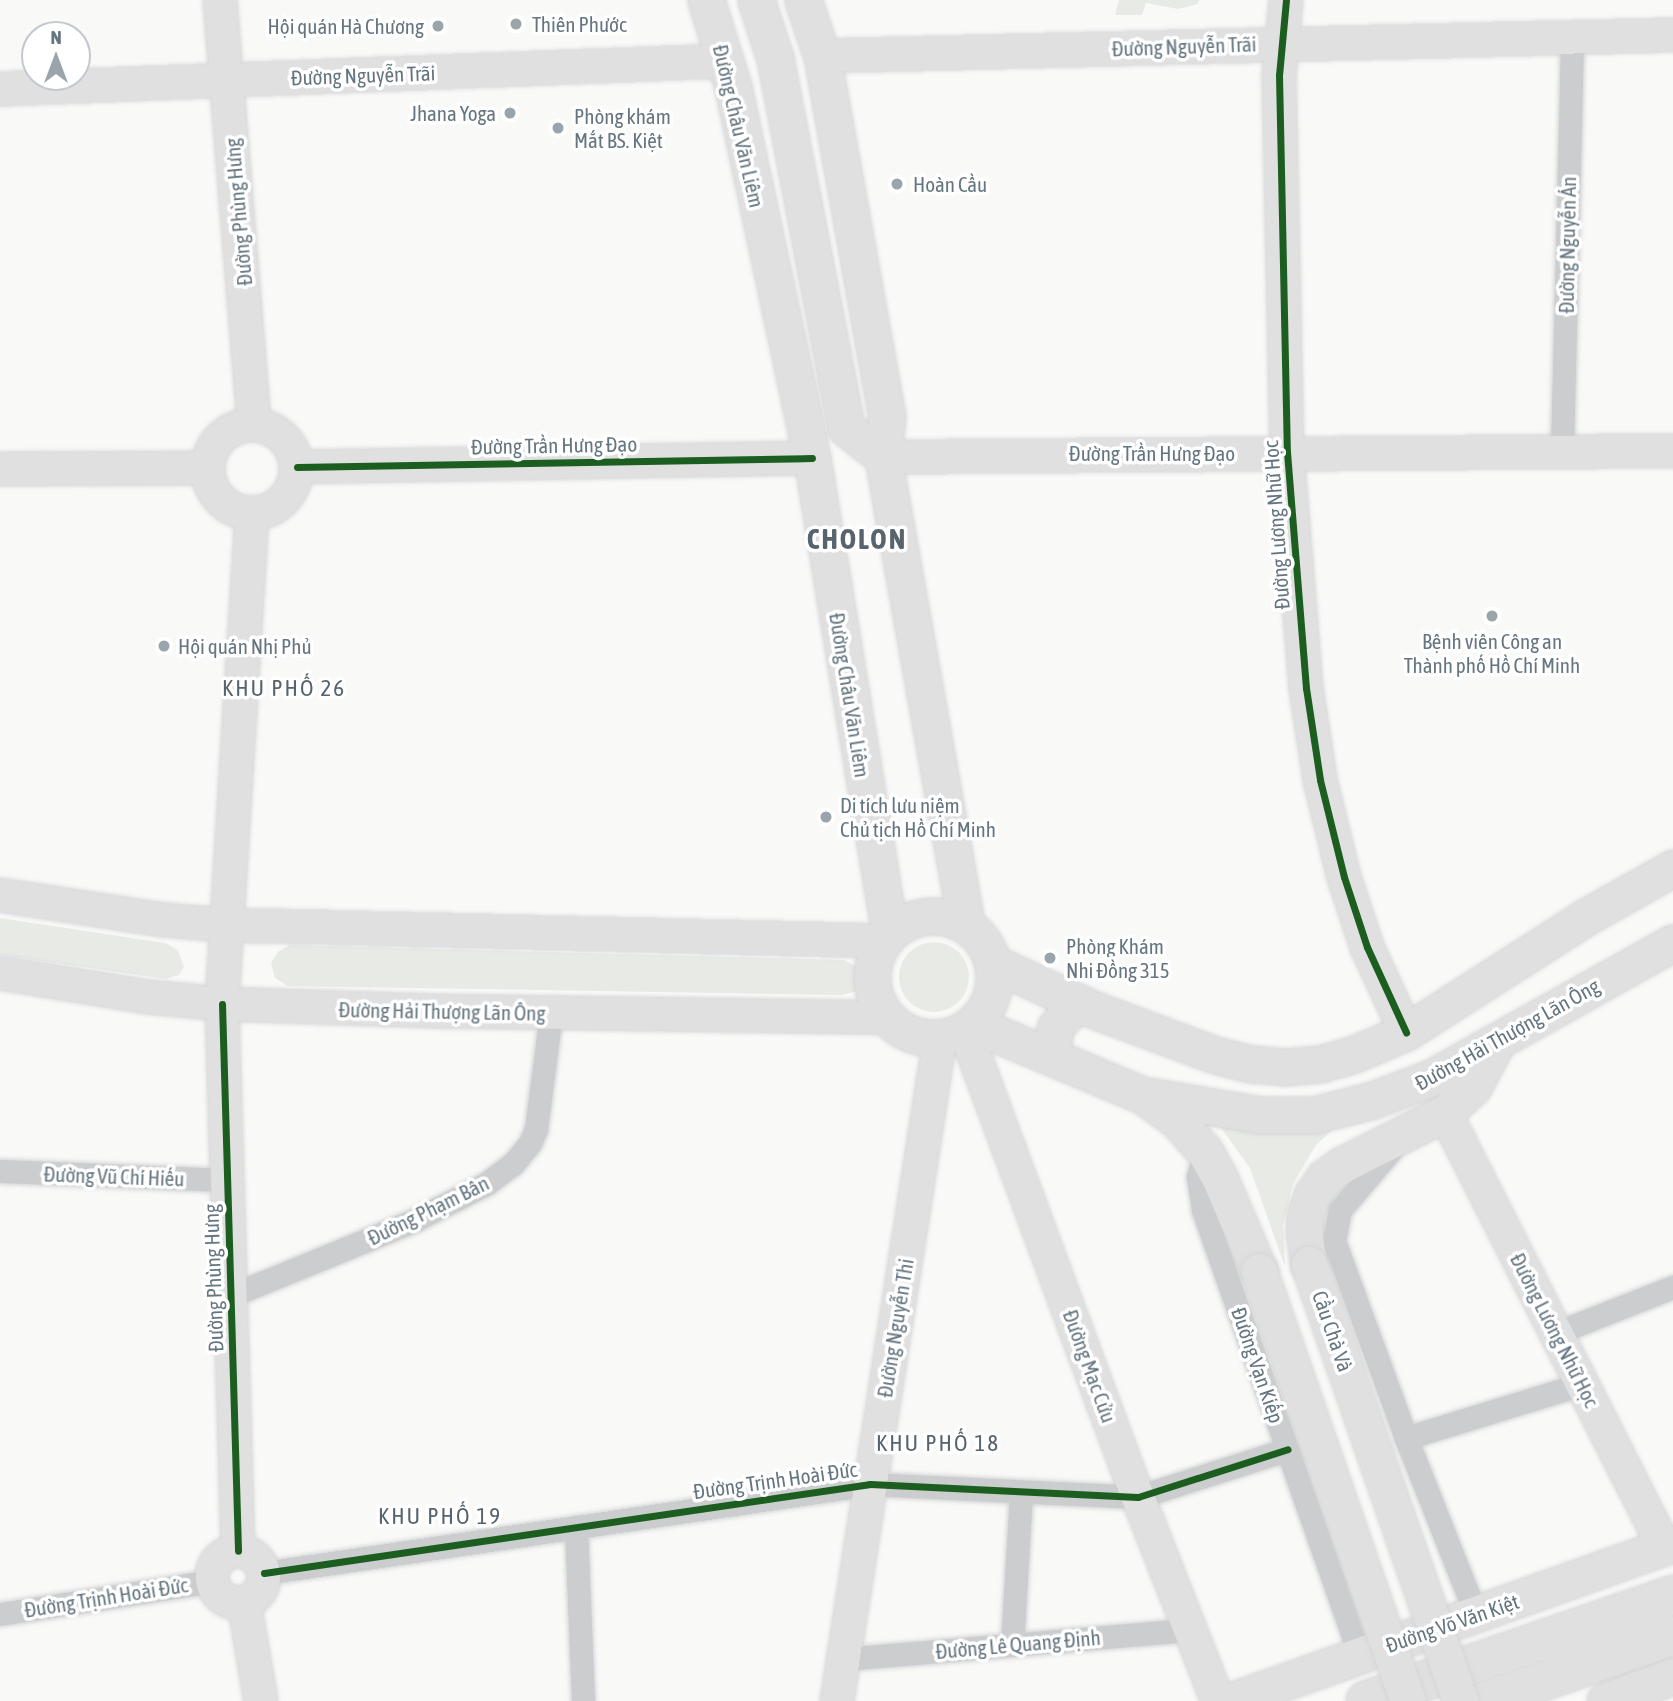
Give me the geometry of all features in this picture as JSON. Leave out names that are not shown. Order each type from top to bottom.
[{"type":"highway","points":[[1366,1701],[1673,1595]]},
{"type":"highway","points":[[1485,1701],[1673,1635]]},
{"type":"main road","name":"Đường Châu Văn Liêm","points":[[706,0],[726,61],[812,458],[886,937]]},
{"type":"main road","points":[[756,0],[775,58],[846,428],[883,457]]},
{"type":"main road","points":[[803,0],[822,56],[887,416],[883,457],[966,925]]},
{"type":"main road","points":[[726,61],[822,56]]},
{"type":"main road","points":[[812,458],[846,428]]},
{"type":"main road","points":[[812,458],[883,457]]},
{"type":"main road","points":[[993,963],[1082,1004],[1215,1055],[1274,1066],[1320,1064],[1352,1055],[1406,1032],[1584,918],[1673,868]]},
{"type":"main road","points":[[929,916],[947,917],[966,925],[988,948],[993,963],[995,976],[989,1003],[959,1031],[910,1034],[886,1017],[877,1003],[872,979],[875,955],[886,937],[907,922],[929,916]]},
{"type":"main road","name":"Đường Hải Thượng Lãn Ông","points":[[959,1031],[1051,1057],[1142,1095],[1260,1115],[1314,1115],[1402,1090],[1497,1041],[1673,943]]},
{"type":"main road","points":[[1051,1057],[1055,1028],[1066,1014],[1082,1004]]},
{"type":"main road","name":"Cầu Chà Và","points":[[1460,1701],[1309,1264],[1304,1233],[1305,1214],[1312,1195],[1324,1178],[1342,1165],[1446,1113],[1473,1087],[1497,1041]]},
{"type":"main road","points":[[1142,1095],[1176,1119],[1205,1152],[1219,1177],[1259,1271],[1408,1701]]},
{"type":"main road","name":"Đường Võ Văn Kiệt","points":[[1231,1701],[1669,1546]]},
{"type":"main road","points":[[1605,1701],[1673,1676]]},
{"type":"street","name":"Đường Phùng Hưng","points":[[220,0],[254,425]]},
{"type":"street","name":"Đường Lương Nhữ Học","points":[[1286,0],[1280,44],[1287,452],[1306,688],[1320,780],[1332,834],[1358,921],[1378,973],[1406,1032]]},
{"type":"street","name":"Đường Nguyễn Trãi","points":[[822,56],[1673,35]]},
{"type":"street","name":"Đường Nguyễn Án","points":[[1562,452],[1572,37]]},
{"type":"street","name":"Đường Nguyễn Trãi","points":[[0,89],[726,61]]},
{"type":"street","points":[[242,425],[254,425],[279,433],[288,443],[297,467],[287,496],[271,508],[252,513],[230,506],[221,499],[209,480],[208,468],[214,446],[222,437],[242,425]]},
{"type":"street","name":"Đường Trần Hưng Đạo","points":[[883,457],[1673,451]]},
{"type":"street","name":"Đường Trần Hưng Đạo","points":[[297,467],[812,458]]},
{"type":"street","points":[[0,469],[208,468]]},
{"type":"street","points":[[225,925],[252,513]]},
{"type":"street","points":[[0,895],[164,920],[225,925],[886,937]]},
{"type":"street","name":"Đường Phùng Hưng","points":[[225,925],[222,1004],[238,1551]]},
{"type":"street","name":"Đường Hải Thượng Lãn Ông","points":[[0,973],[149,997],[222,1004],[551,1013],[886,1017]]},
{"type":"street","name":"Đường Phạm Bân","points":[[230,1296],[415,1220],[486,1184],[513,1164],[530,1143],[536,1129],[551,1013]]},
{"type":"street","name":"Đường Nguyễn Thi","points":[[837,1701],[870,1484],[959,1031]]},
{"type":"street","name":"Đường Mạc Cửu","points":[[959,1031],[1218,1701]]},
{"type":"street","name":"Đường Lương Nhữ Học","points":[[1446,1113],[1582,1384],[1669,1546]]},
{"type":"street","points":[[1402,1137],[1340,1210],[1334,1241],[1406,1438],[1476,1615]]},
{"type":"street","name":"Đường Vạn Kiếp","points":[[1205,1152],[1198,1177],[1203,1210],[1360,1655]]},
{"type":"street","name":"Đường Vũ Chí Hiếu","points":[[0,1171],[227,1180]]},
{"type":"street","points":[[1556,1333],[1673,1287]]},
{"type":"street","points":[[1406,1438],[1582,1384]]},
{"type":"street","name":"Đường Trịnh Hoài Đức","points":[[264,1573],[870,1484],[1138,1497],[1288,1449]]},
{"type":"street","points":[[1012,1645],[1021,1492]]},
{"type":"street","points":[[576,1527],[583,1701]]},
{"type":"street","points":[[238,1551],[260,1561],[264,1573],[258,1594],[244,1602],[226,1601],[219,1596],[212,1581],[215,1563],[222,1556],[238,1551]]},
{"type":"street","name":"Đường Trịnh Hoài Đức","points":[[0,1614],[212,1581]]},
{"type":"street","points":[[244,1602],[261,1701]]},
{"type":"street","name":"Đường Lê Quang Định","points":[[844,1659],[1192,1630]]},
{"type":"shaded area","points":[[1119,0],[1199,0],[1198,4],[1178,9],[1146,3],[1142,15],[1115,15]]},
{"type":"shaded area","points":[[0,918],[165,943],[178,950],[184,967],[179,975],[166,979],[0,955]]},
{"type":"shaded area","points":[[934,942],[953,948],[963,958],[969,977],[963,996],[953,1006],[934,1012],[915,1006],[905,996],[899,977],[905,958],[915,948]]},
{"type":"shaded area","points":[[290,945],[844,960],[857,967],[862,978],[857,991],[842,995],[288,986],[275,978],[271,963],[278,952]]},
{"type":"shaded area","points":[[1214,1118],[1339,1124],[1316,1145],[1293,1184],[1283,1225],[1285,1267],[1250,1168]]},
{"type":"cycle path","points":[[1286,0],[1279,75],[1287,452],[1306,688],[1320,780],[1344,877],[1367,947],[1406,1032]]},
{"type":"cycle path","points":[[297,467],[812,458]]},
{"type":"cycle path","points":[[222,1004],[238,1551]]},
{"type":"cycle path","points":[[264,1573],[870,1484],[1138,1497],[1288,1449]]},
{"type":"place","name":"Thiên Phước","points":[[516,24]]},
{"type":"place","name":"Hội quán Hà Chương","points":[[438,26]]},
{"type":"place","name":"Jhana Yoga","points":[[510,113]]},
{"type":"place","name":"Phòng khám Mắt BS. Kiệt","points":[[558,128]]},
{"type":"place","name":"Hoàn Cầu","points":[[897,184]]},
{"type":"place","name":"Bệnh viện Công an Thành phố Hồ Chí Minh","points":[[1492,616]]},
{"type":"place","name":"Hội quán Nhị Phủ","points":[[164,646]]},
{"type":"place","name":"Di tích lưu niệm Chủ tịch Hồ Chí Minh","points":[[826,817]]},
{"type":"place","name":"Phòng Khám Nhi Đồng 315","points":[[1050,958]]},
{"type":"district","name":"CHOLON","points":[[857,539]]},
{"type":"district","name":"KHU PHỐ 26","points":[[284,688]]},
{"type":"district","name":"KHU PHỐ 18","points":[[938,1443]]},
{"type":"district","name":"KHU PHỐ 19","points":[[440,1516]]}]
